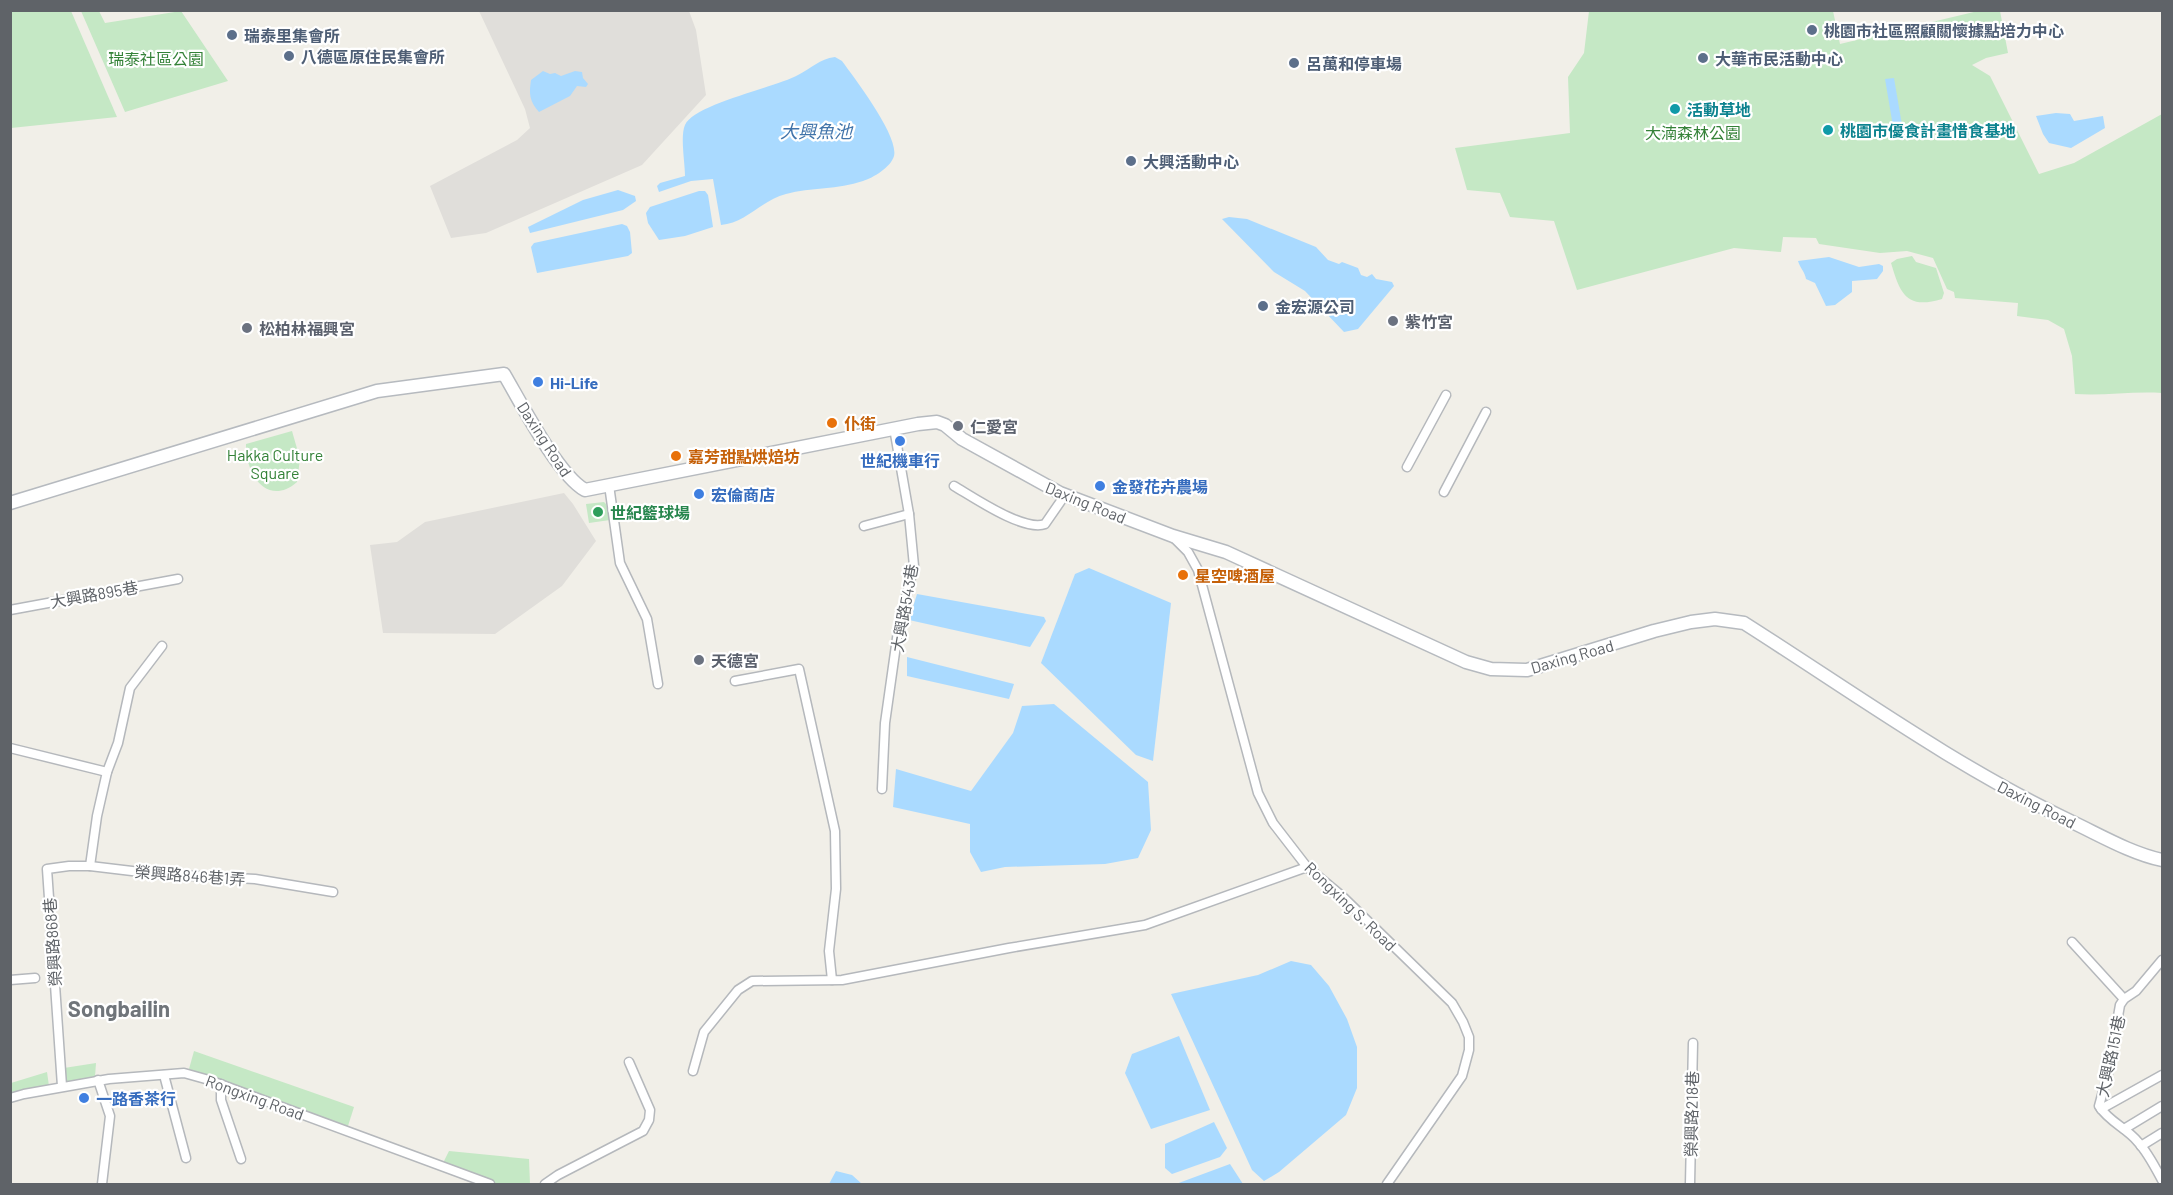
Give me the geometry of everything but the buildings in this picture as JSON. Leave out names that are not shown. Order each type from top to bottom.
[{"type":"street","name":"Daxing Road","points":[[10,503],[376,391],[504,374],[549,450],[571,480],[585,490],[894,428],[937,422],[998,460],[1065,495],[1173,536],[1226,552],[1466,662],[1491,669],[1527,670],[1691,622],[1715,619],[1744,622],[2008,790],[2105,838],[2150,857],[2163,860]]},
{"type":"street","points":[[1407,467],[1446,395]]},
{"type":"street","points":[[1444,492],[1486,412]]},
{"type":"street","name":"大興路543巷","points":[[882,789],[885,723],[898,624],[914,566],[909,514],[894,428]]},
{"type":"street","points":[[609,485],[620,563],[646,619],[658,684]]},
{"type":"street","points":[[954,486],[1016,520],[1031,525],[1046,524],[1065,495]]},
{"type":"street","points":[[864,526],[909,514]]},
{"type":"street","name":"Rongxing S. Road","points":[[1173,536],[1188,552],[1198,570],[1258,793],[1273,823],[1307,867],[1342,896],[1452,1003],[1469,1037],[1469,1050],[1462,1076],[1387,1185]]},
{"type":"street","name":"大興路895巷","points":[[10,610],[178,579]]},
{"type":"street","points":[[90,866],[106,772],[118,743],[130,688],[162,646]]},
{"type":"street","points":[[735,681],[800,669],[836,831],[836,890],[829,951],[832,980]]},
{"type":"street","points":[[10,748],[106,772]]},
{"type":"street","name":"榮興路846巷1弄","points":[[47,869],[90,866],[157,874],[255,879],[333,892]]},
{"type":"street","points":[[693,1071],[704,1032],[738,990],[752,981],[832,980],[859,977],[1145,925],[1307,867]]},
{"type":"street","name":"榮興路868巷","points":[[47,869],[62,1086]]},
{"type":"street","points":[[2072,942],[2124,999]]},
{"type":"street","name":"大興路151巷","points":[[2163,960],[2136,991],[2124,999],[2120,1005],[2108,1073],[2099,1106],[2105,1116],[2124,1129],[2141,1146],[2163,1179]]},
{"type":"street","points":[[10,981],[35,978]]},
{"type":"street","name":"榮興路218巷","points":[[1689,1185],[1693,1043]]},
{"type":"street","points":[[545,1185],[558,1175],[643,1131],[649,1120],[650,1110],[629,1062]]},
{"type":"street","name":"Rongxing Road","points":[[10,1098],[98,1080],[184,1073],[221,1084],[490,1185]]},
{"type":"street","points":[[164,1075],[186,1158]]},
{"type":"street","points":[[2101,1109],[2163,1075]]},
{"type":"street","points":[[98,1080],[110,1116],[102,1185]]},
{"type":"street","points":[[221,1084],[221,1100],[241,1159]]},
{"type":"street","points":[[2124,1129],[2163,1106]]},
{"type":"street","points":[[2141,1146],[2163,1133]]},
{"type":"shaded area","points":[[479,11],[689,11],[696,30],[706,95],[642,165],[486,233],[451,238],[430,186],[517,140],[530,128],[525,109]]},
{"type":"shaded area","points":[[564,493],[596,541],[562,586],[495,634],[383,633],[370,545],[397,542],[425,522]]},
{"type":"green space","points":[[10,11],[71,11],[117,117],[11,128]]},
{"type":"green space","name":"瑞泰社區公園","points":[[81,11],[99,11],[105,23],[181,11],[228,81],[125,112]]},
{"type":"green space","name":"大湳森林公園","points":[[1589,11],[1833,11],[1840,44],[1978,11],[2000,11],[2008,53],[1986,58],[1972,65],[1990,76],[2039,174],[2074,163],[2162,114],[2162,393],[2075,394],[2072,356],[2064,329],[2048,320],[2017,316],[2018,303],[1955,298],[1954,292],[1947,289],[1933,258],[1907,251],[1880,253],[1819,244],[1816,238],[1783,237],[1781,252],[1734,248],[1577,290],[1554,221],[1510,217],[1500,193],[1467,190],[1455,148],[1570,133],[1568,77],[1584,53]]},
{"type":"green space","points":[[1912,256],[1916,262],[1936,268],[1944,293],[1942,299],[1920,302],[1906,296],[1898,283],[1891,263],[1897,259]]},
{"type":"green space","name":"Hakka Culture Square","points":[[292,431],[300,459],[297,482],[286,489],[276,491],[267,489],[260,484],[249,466],[246,444]]},
{"type":"green space","name":"世紀籃球場","points":[[604,502],[610,520],[589,523],[586,504]]},
{"type":"green space","points":[[194,1051],[354,1107],[348,1126],[189,1069]]},
{"type":"green space","points":[[96,1063],[95,1077],[65,1083],[64,1068]]},
{"type":"green space","points":[[47,1072],[49,1086],[11,1095],[11,1083]]},
{"type":"green space","points":[[449,1151],[529,1159],[530,1184],[498,1184],[443,1163]]},
{"type":"water","name":"大興魚池","points":[[835,57],[842,61],[890,135],[894,156],[881,172],[854,184],[786,194],[769,201],[738,220],[721,225],[713,179],[691,181],[659,192],[657,186],[660,183],[685,176],[683,136],[685,125],[692,117],[719,103],[787,80],[820,62]]},
{"type":"water","points":[[543,71],[561,76],[575,71],[582,72],[588,84],[586,87],[577,86],[570,96],[539,112],[532,100],[530,85],[531,80]]},
{"type":"water","points":[[1894,78],[1904,137],[1895,138],[1885,79]]},
{"type":"water","points":[[2056,113],[2070,114],[2074,121],[2103,116],[2105,128],[2071,148],[2049,143],[2036,116]]},
{"type":"water","points":[[618,190],[635,196],[636,201],[623,210],[530,233],[528,227],[583,200]]},
{"type":"water","points":[[705,191],[708,195],[713,227],[685,236],[659,240],[648,223],[646,213],[650,207]]},
{"type":"water","points":[[1229,217],[1247,219],[1316,247],[1328,260],[1358,268],[1361,275],[1367,277],[1372,274],[1376,279],[1392,282],[1394,286],[1358,329],[1344,332],[1305,291],[1274,272],[1222,219]]},
{"type":"water","points":[[622,224],[627,226],[630,232],[632,253],[628,256],[537,273],[531,247],[534,243]]},
{"type":"water","points":[[1829,257],[1859,267],[1879,264],[1883,266],[1883,271],[1877,279],[1852,281],[1852,292],[1835,305],[1826,306],[1815,283],[1806,279],[1798,261]]},
{"type":"water","points":[[1089,568],[1171,603],[1153,761],[1136,755],[1041,663],[1075,574]]},
{"type":"water","points":[[917,594],[1044,617],[1046,621],[1030,647],[909,620]]},
{"type":"water","points":[[907,657],[1014,684],[1009,699],[907,676]]},
{"type":"water","points":[[1054,704],[1148,782],[1151,830],[1138,858],[1105,864],[1005,867],[981,872],[970,852],[970,824],[893,807],[896,769],[971,791],[1013,733],[1022,706]]},
{"type":"water","points":[[1291,961],[1311,965],[1329,986],[1347,1019],[1357,1047],[1357,1088],[1346,1115],[1279,1172],[1264,1181],[1252,1170],[1171,994],[1258,975]]},
{"type":"water","points":[[1179,1036],[1210,1110],[1151,1129],[1125,1073],[1132,1054]]},
{"type":"water","points":[[1214,1122],[1227,1148],[1220,1157],[1172,1174],[1165,1168],[1165,1144]]},
{"type":"water","points":[[1230,1164],[1243,1184],[1176,1184]]},
{"type":"water","points":[[836,1171],[852,1175],[862,1184],[829,1184]]},
{"type":"place","name":"桃園市社區照顧關懷據點培力中心","points":[[1812,30]]},
{"type":"place","name":"瑞泰里集會所","points":[[232,35]]},
{"type":"place","name":"八德區原住民集會所","points":[[289,56]]},
{"type":"place","name":"大華市民活動中心","points":[[1703,58]]},
{"type":"place","name":"呂萬和停車場","points":[[1294,63]]},
{"type":"place","name":"活動草地","points":[[1675,109]]},
{"type":"place","name":"桃園市優食計畫惜食基地","points":[[1828,130]]},
{"type":"place","name":"大興活動中心","points":[[1131,161]]},
{"type":"place","name":"金宏源公司","points":[[1263,306]]},
{"type":"place","name":"紫竹宮","points":[[1393,321]]},
{"type":"place","name":"松柏林福興宮","points":[[247,328]]},
{"type":"place","name":"Hi-Life","points":[[538,382]]},
{"type":"place","name":"仆街","points":[[832,423]]},
{"type":"place","name":"仁愛宮","points":[[958,426]]},
{"type":"place","name":"世紀機車行","points":[[900,441]]},
{"type":"place","name":"嘉芳甜點烘焙坊","points":[[676,456]]},
{"type":"place","name":"金發花卉農場","points":[[1100,486]]},
{"type":"place","name":"宏倫商店","points":[[699,494]]},
{"type":"place","name":"世紀籃球場","points":[[598,512]]},
{"type":"place","name":"星空啤酒屋","points":[[1183,575]]},
{"type":"place","name":"天德宮","points":[[699,660]]},
{"type":"place","name":"一路香茶行","points":[[84,1098]]},
{"type":"district","name":"Songbailin","points":[[119,1008]]}]
